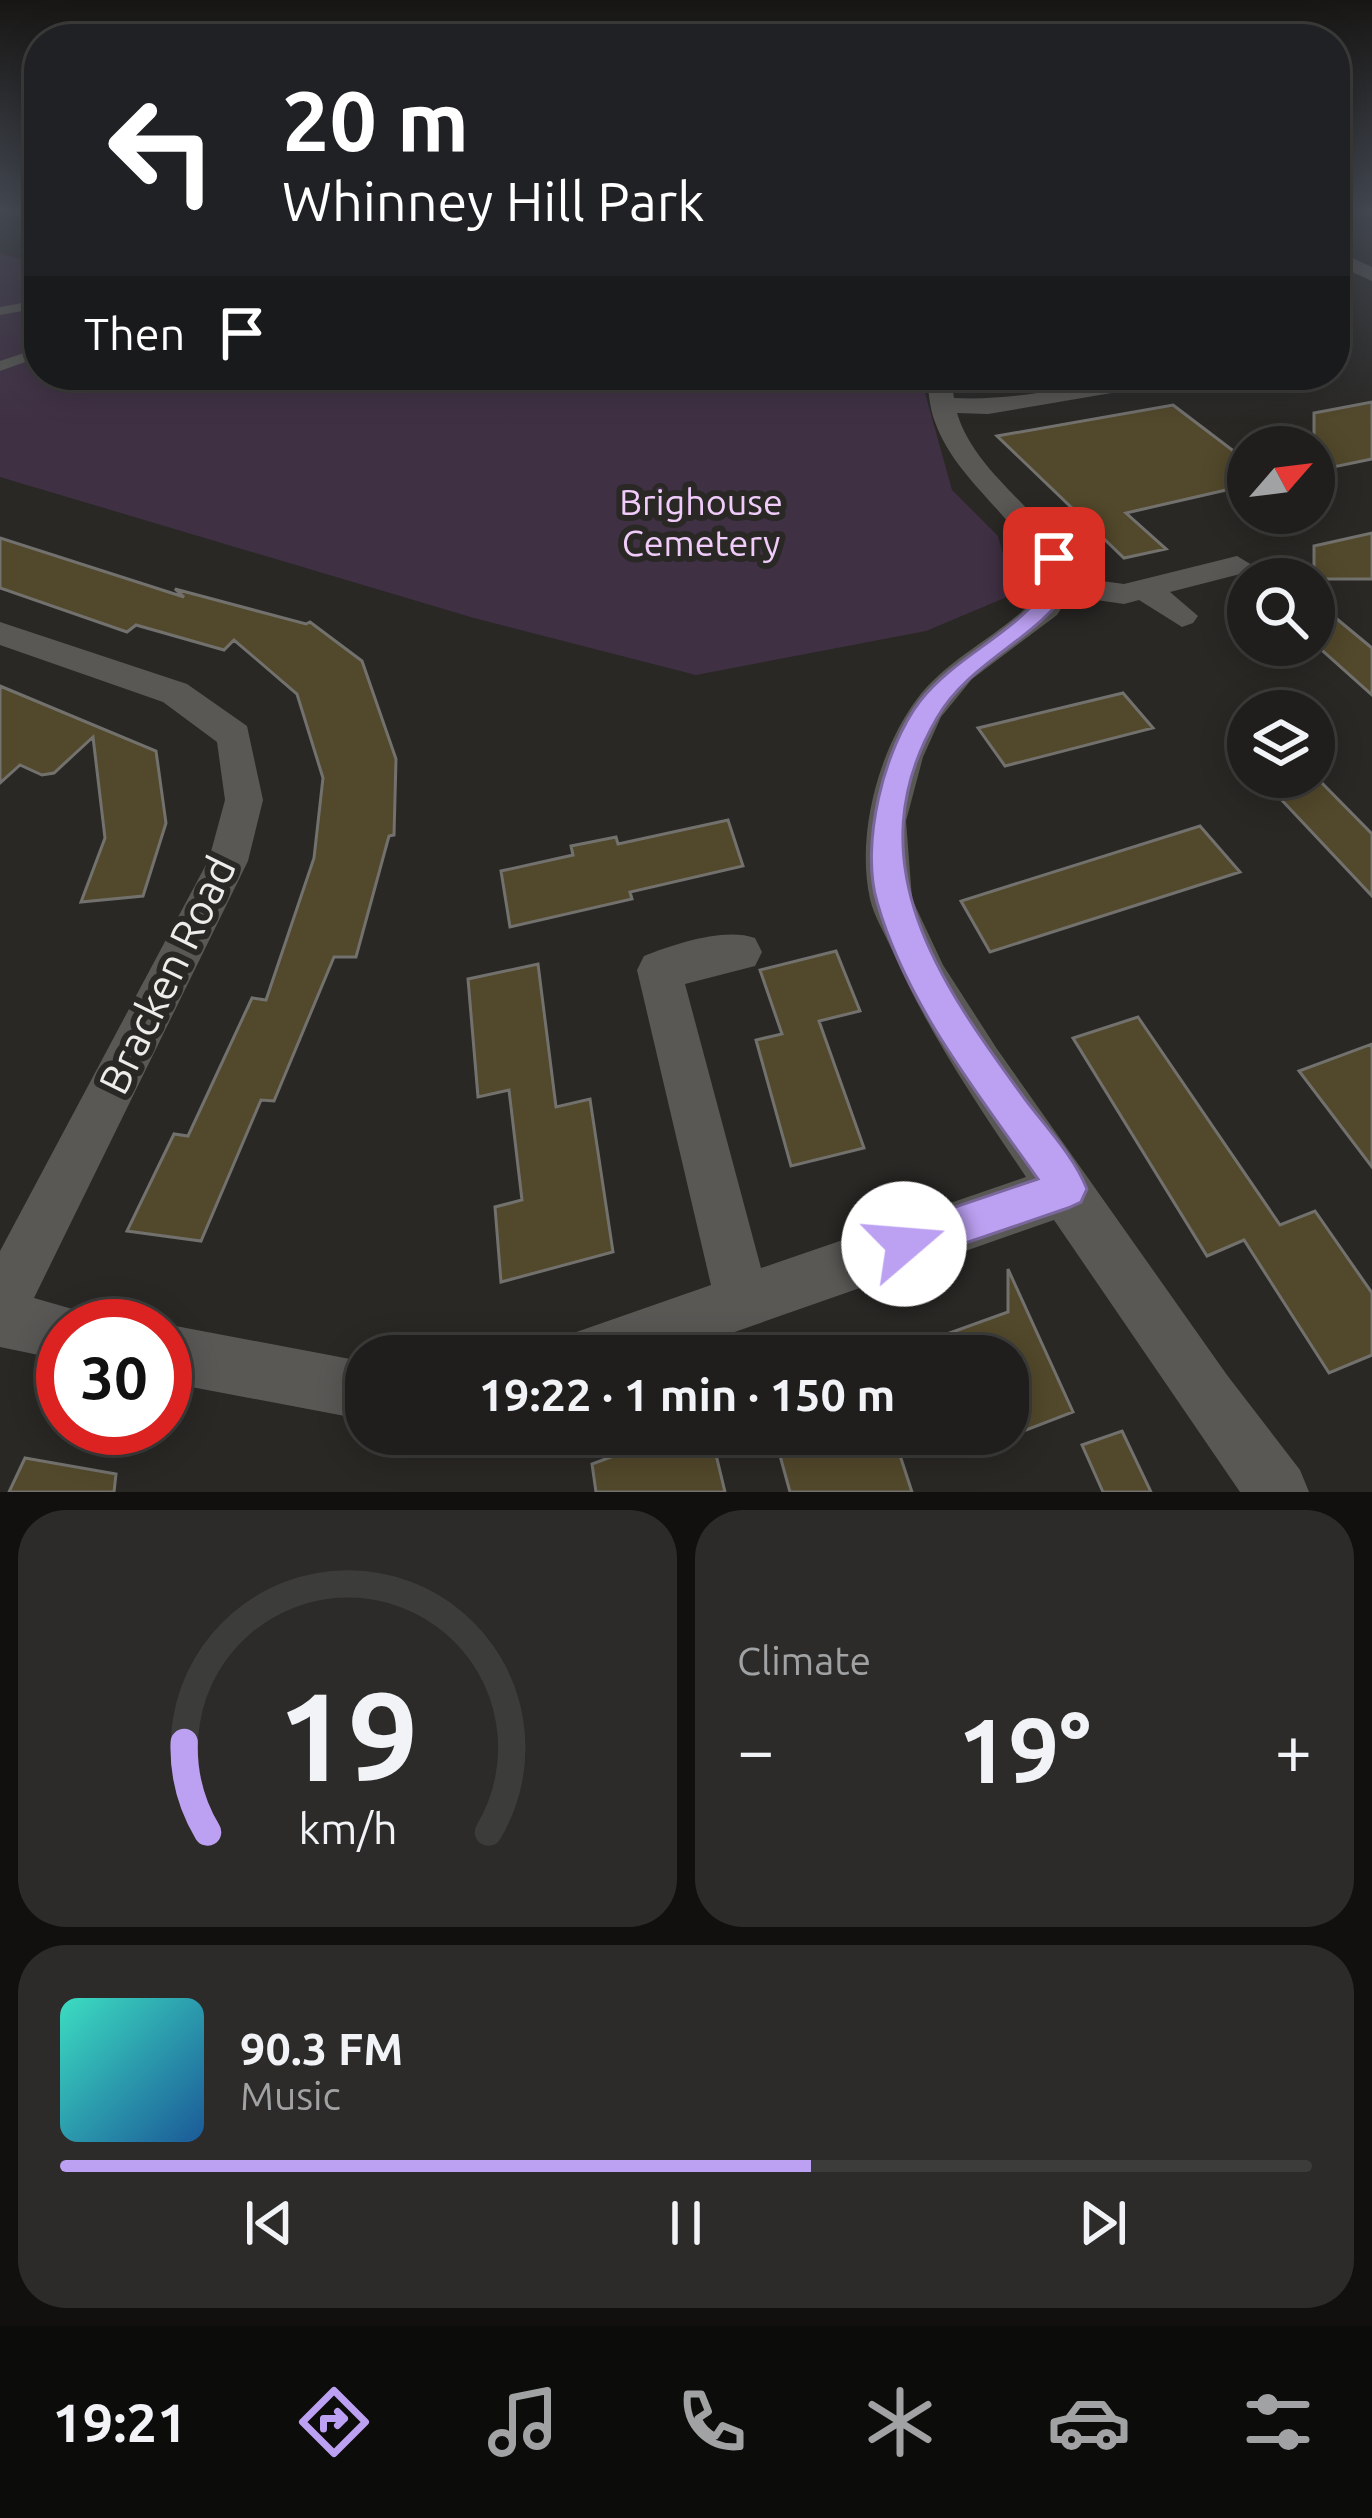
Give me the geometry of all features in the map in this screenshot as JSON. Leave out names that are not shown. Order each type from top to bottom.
[{"type":"street","points":[[941,390],[988,407],[1088,390]]},
{"type":"street","points":[[941,390],[947,423],[966,454],[1054,558],[1060,585],[1046,608],[960,671],[927,711],[905,757],[887,821],[891,899],[927,980],[980,1066],[1278,1492]]},
{"type":"street","points":[[1060,585],[1124,594],[1227,567]]},
{"type":"street","points":[[1143,588],[1182,616]]},
{"type":"street","name":"Bracken Road","points":[[0,633],[175,693],[234,736],[244,800],[228,861],[0,1307]]},
{"type":"street","points":[[740,952],[658,970],[742,1299]]},
{"type":"street","points":[[643,1335],[1068,1189]]},
{"type":"street","points":[[0,1319],[36,1326]]},
{"type":"street","points":[[192,1358],[345,1387]]},
{"type":"green space","name":"Brighouse Cemetery","points":[[0,282],[24,282],[24,390],[924,390],[952,490],[998,536],[1014,594],[926,631],[696,675],[474,618],[0,477]]},
{"type":"building","points":[[1372,402],[1372,459],[1335,467],[1335,426],[1314,426],[1314,413]]},
{"type":"building","points":[[1173,405],[1227,446],[1227,490],[1126,513],[1166,549],[1124,558],[997,436]]},
{"type":"building","points":[[1372,533],[1372,579],[1335,579],[1335,558],[1314,558],[1314,546]]},
{"type":"building","points":[[0,538],[184,597],[175,589],[310,622],[362,661],[396,759],[394,835],[389,836],[356,957],[334,957],[274,1101],[261,1100],[201,1241],[127,1231],[174,1134],[188,1136],[252,998],[266,1000],[314,858],[323,778],[297,694],[234,640],[224,650],[136,625],[127,632],[0,588]]},
{"type":"building","points":[[1335,617],[1372,648],[1372,695],[1335,662]]},
{"type":"building","points":[[0,686],[156,751],[166,823],[143,896],[81,902],[105,838],[93,737],[54,773],[42,775],[20,765],[0,783]]},
{"type":"building","points":[[1123,693],[1153,728],[1005,766],[978,728]]},
{"type":"building","points":[[1335,796],[1372,834],[1372,896],[1280,798]]},
{"type":"building","points":[[728,820],[743,866],[630,892],[632,899],[510,927],[501,871],[573,855],[571,846],[616,837],[618,844]]},
{"type":"building","points":[[1200,826],[1240,872],[990,952],[961,901]]},
{"type":"building","points":[[836,951],[860,1011],[819,1021],[864,1148],[791,1166],[756,1040],[782,1034],[760,970]]},
{"type":"building","points":[[538,964],[556,1107],[590,1099],[613,1252],[501,1282],[495,1207],[522,1200],[509,1090],[478,1097],[468,979]]},
{"type":"building","points":[[1138,1017],[1280,1225],[1315,1211],[1372,1293],[1372,1355],[1329,1373],[1244,1240],[1207,1256],[1073,1038]]},
{"type":"building","points":[[1372,1044],[1372,1167],[1299,1071]]},
{"type":"building","points":[[1008,1269],[1073,1412],[1029,1429],[1029,1335],[944,1335],[1008,1312]]},
{"type":"building","points":[[1122,1431],[1151,1492],[1103,1492],[1082,1445]]},
{"type":"building","points":[[616,1455],[716,1455],[725,1492],[596,1492],[592,1464]]},
{"type":"building","points":[[780,1455],[900,1455],[912,1492],[790,1492]]},
{"type":"building","points":[[25,1458],[116,1474],[114,1492],[9,1492]]},
{"type":"route","points":[[904,1244],[1068,1189],[980,1066],[927,980],[891,899],[887,821],[905,757],[927,711],[960,671],[1046,608],[1060,585],[1054,558]]}]
